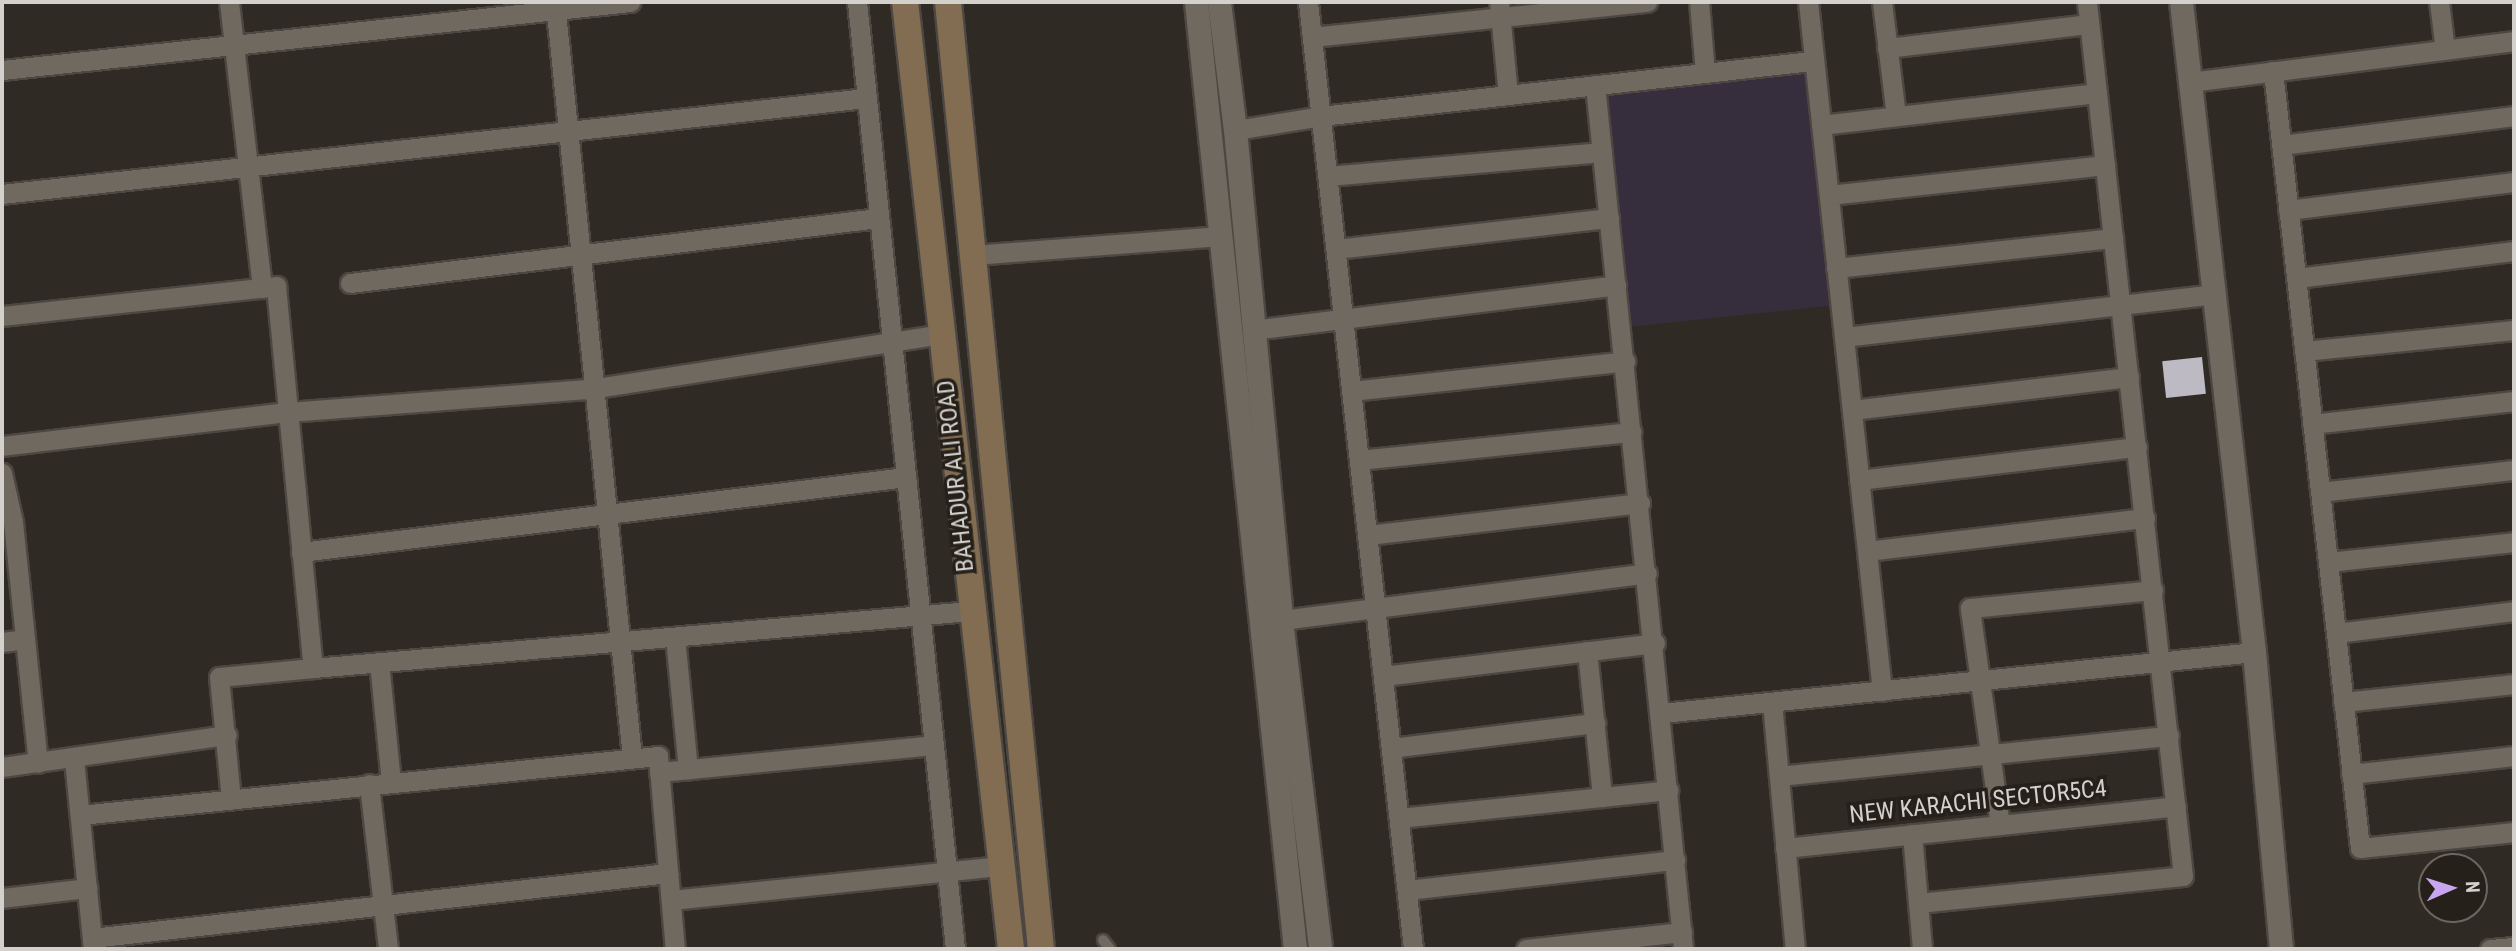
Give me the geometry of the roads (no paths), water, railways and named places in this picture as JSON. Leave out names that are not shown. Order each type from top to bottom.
[{"type":"main road","name":"BAHADUR ALI ROAD","points":[[905,2],[970,611],[1011,949]]},
{"type":"main road","name":"BAHADUR ALI ROAD","points":[[948,2],[1041,949]]},
{"type":"street","points":[[229,2],[262,288]]},
{"type":"street","points":[[2,69],[233,45],[555,6],[630,2]]},
{"type":"street","points":[[858,2],[878,218],[955,949]]},
{"type":"street","points":[[1196,2],[1221,236],[1270,621],[1320,949]]},
{"type":"street","points":[[1219,2],[1235,130],[1252,330],[1270,621],[1295,949]]},
{"type":"street","points":[[1308,2],[1413,949]]},
{"type":"street","points":[[1312,37],[1500,9],[1647,2]]},
{"type":"street","points":[[1699,2],[1705,73]]},
{"type":"street","points":[[1808,2],[1882,691]]},
{"type":"street","points":[[1882,2],[1896,116]]},
{"type":"street","points":[[1918,903],[2183,876],[2087,2]]},
{"type":"street","points":[[2181,2],[2254,652],[2281,949]]},
{"type":"street","points":[[2439,2],[2445,50]]},
{"type":"street","points":[[555,6],[597,388],[632,757]]},
{"type":"street","points":[[1500,9],[1508,95]]},
{"type":"street","points":[[1887,48],[2089,24]]},
{"type":"street","points":[[2190,82],[2514,41]]},
{"type":"street","points":[[1235,130],[1321,116],[1814,61]]},
{"type":"street","points":[[2273,71],[2360,848],[2514,832]]},
{"type":"street","points":[[1526,949],[1682,941],[1655,643],[1595,85]]},
{"type":"street","points":[[1821,125],[2097,93]]},
{"type":"street","points":[[2,194],[866,98]]},
{"type":"street","points":[[2281,145],[2514,116]]},
{"type":"street","points":[[1328,176],[1602,152]]},
{"type":"street","points":[[1829,195],[2105,165]]},
{"type":"street","points":[[2288,210],[2514,182]]},
{"type":"street","points":[[350,283],[581,251],[878,218]]},
{"type":"street","points":[[1336,249],[1609,218]]},
{"type":"street","points":[[973,255],[1221,236]]},
{"type":"street","points":[[1836,268],[2113,238]]},
{"type":"street","points":[[2297,278],[2514,251]]},
{"type":"street","points":[[1252,330],[1616,285]]},
{"type":"street","points":[[2,316],[276,286],[313,668]]},
{"type":"street","points":[[1844,337],[2121,307],[2213,294]]},
{"type":"street","points":[[2304,351],[2514,330]]},
{"type":"street","points":[[2,446],[288,412],[597,388],[940,334]]},
{"type":"street","points":[[1351,391],[1625,360]]},
{"type":"street","points":[[1852,410],[2129,377]]},
{"type":"street","points":[[2312,424],[2514,401]]},
{"type":"street","points":[[1359,460],[1632,432]]},
{"type":"street","points":[[1859,480],[2137,447]]},
{"type":"street","points":[[2320,492],[2514,470]]},
{"type":"street","points":[[2,473],[25,639],[37,763]]},
{"type":"street","points":[[301,552],[906,477]]},
{"type":"street","points":[[1368,535],[1640,503]]},
{"type":"street","points":[[1867,551],[2145,518]]},
{"type":"street","points":[[2328,562],[2514,542]]},
{"type":"street","points":[[1270,621],[1647,573]]},
{"type":"street","points":[[2000,825],[1988,755],[1970,608],[2153,590]]},
{"type":"street","points":[[231,799],[227,735],[219,677],[921,613],[970,611]]},
{"type":"street","points":[[2336,632],[2514,611]]},
{"type":"street","points":[[675,637],[688,769]]},
{"type":"street","points":[[2,642],[25,639]]},
{"type":"street","points":[[1383,676],[1655,643]]},
{"type":"street","points":[[1587,651],[1602,797]]},
{"type":"street","points":[[1662,713],[2254,652]]},
{"type":"street","points":[[379,662],[391,782]]},
{"type":"street","points":[[2343,702],[2514,684]]},
{"type":"street","points":[[1772,702],[1795,949]]},
{"type":"street","points":[[1391,748],[1595,723]]},
{"type":"street","points":[[2,767],[74,759],[227,735]]},
{"type":"street","points":[[1779,776],[2169,736]]},
{"type":"street","points":[[659,772],[934,745]]},
{"type":"street","points":[[80,815],[658,756],[675,949]]},
{"type":"street","points":[[2351,774],[2514,756]]},
{"type":"street","points":[[74,759],[93,944],[668,873]]},
{"type":"street","points":[[369,784],[388,949]]},
{"type":"street","points":[[1399,818],[1669,790]]},
{"type":"street","name":"NEW KARACHI SECTOR5C4","points":[[1785,848],[2176,806]]},
{"type":"street","points":[[1912,834],[1922,949]]},
{"type":"street","points":[[1407,890],[1675,860]]},
{"type":"street","points":[[671,900],[1001,866]]},
{"type":"street","points":[[2,898],[87,888]]},
{"type":"street","points":[[2490,949],[2514,947]]},
{"type":"lane","points":[[1102,940],[1110,949]]}]
